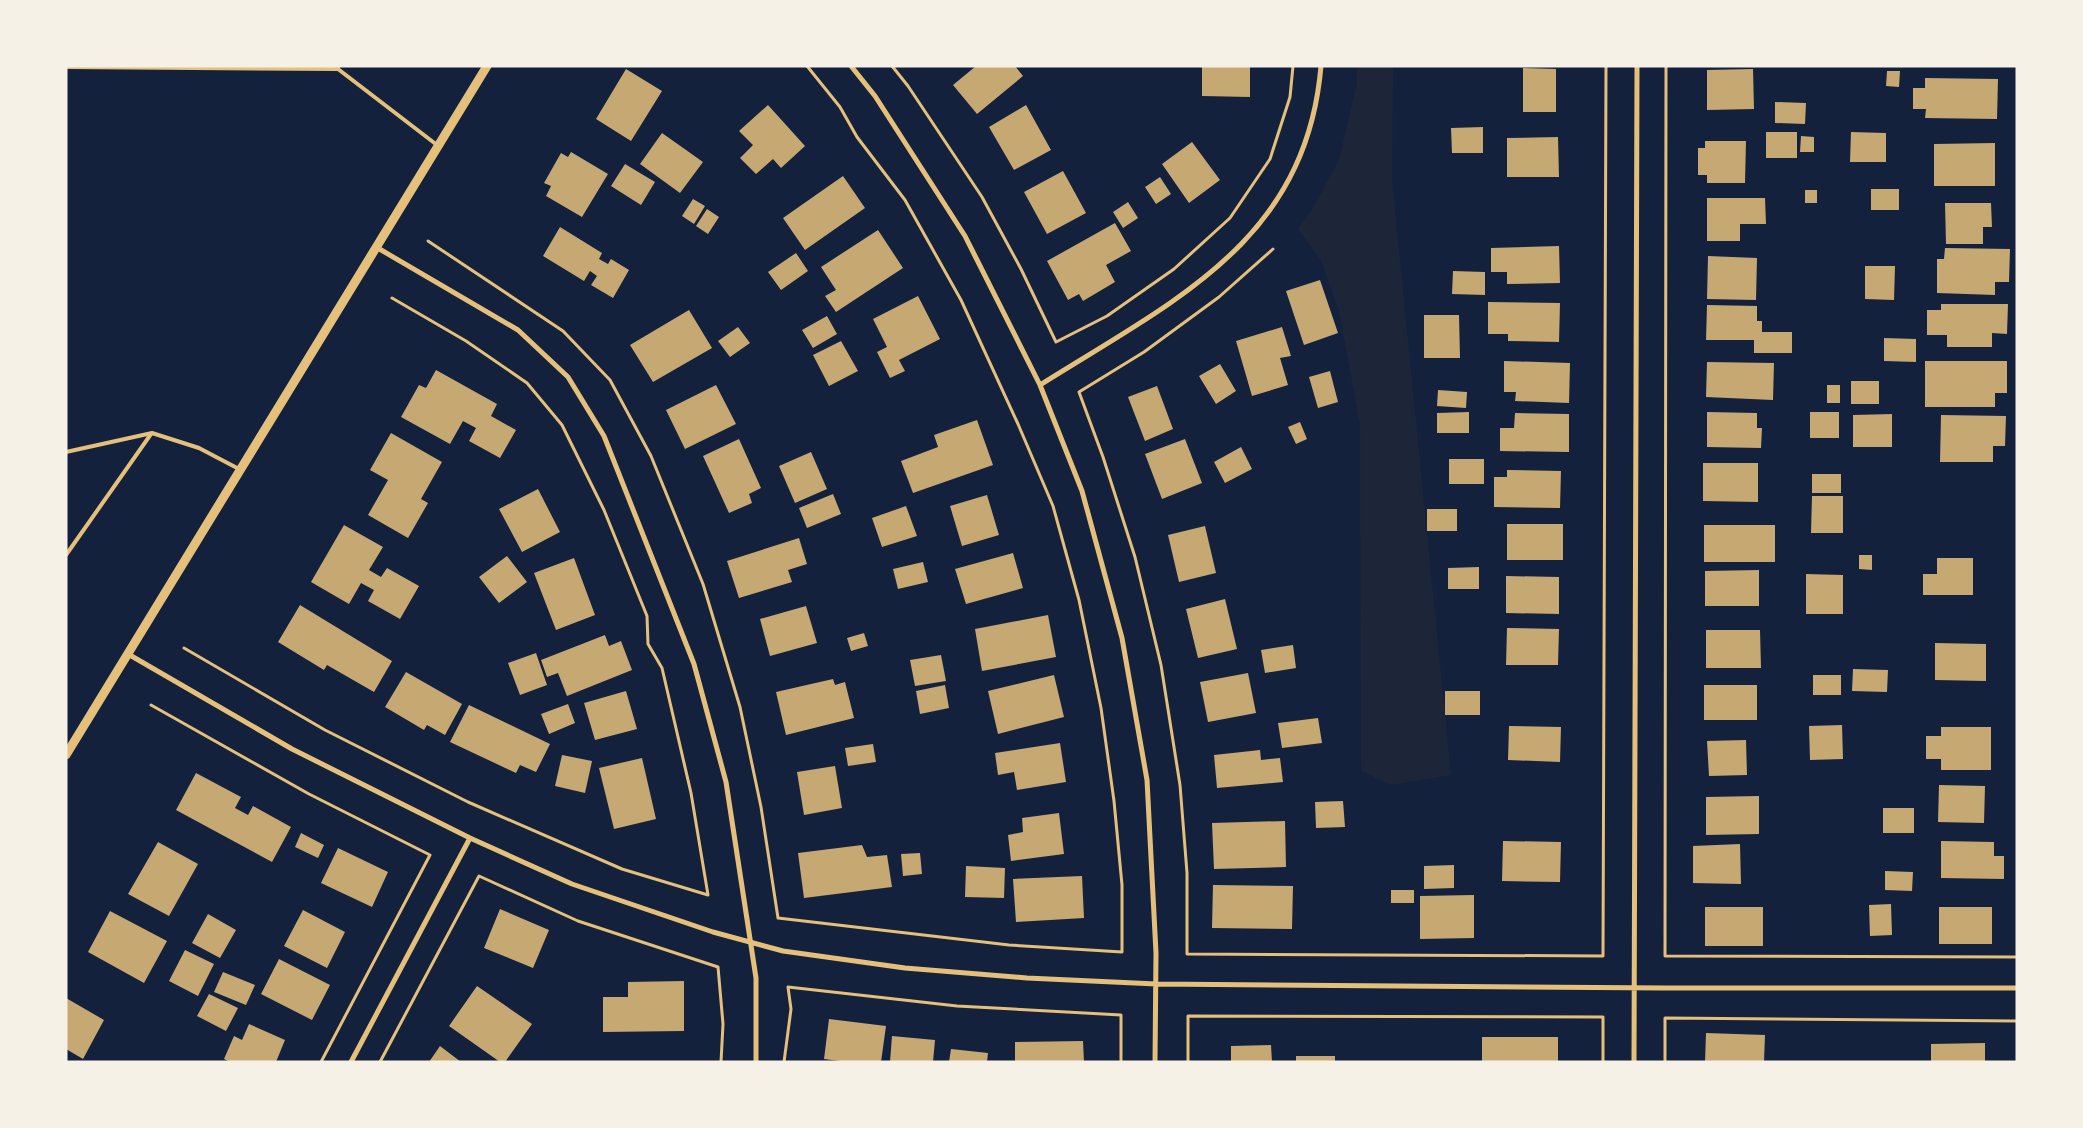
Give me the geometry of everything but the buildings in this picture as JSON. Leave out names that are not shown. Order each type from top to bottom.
[{"type":"street","points":[[66,755],[487,66]]},
{"type":"street","points":[[851,66],[875,96],[965,236],[1040,384],[1082,491],[1122,638],[1147,780],[1156,953],[1155,1062]]},
{"type":"street","points":[[1040,384],[1171,302],[1214,269],[1246,241],[1271,209],[1293,175],[1310,133],[1321,66]]},
{"type":"street","points":[[1634,1062],[1637,66]]},
{"type":"street","points":[[376,247],[518,330],[568,377],[604,436],[694,664],[726,782],[756,978],[756,1062]]},
{"type":"street","points":[[128,654],[292,748],[470,838],[572,884],[713,932],[783,951],[906,968],[1027,978],[1156,984],[1634,988],[2017,988]]},
{"type":"street","points":[[351,1062],[470,838]]},
{"type":"lane","points":[[66,67],[338,68],[438,146]]},
{"type":"lane","points":[[66,554],[152,433]]},
{"type":"lane","points":[[66,452],[152,433],[199,448],[240,470]]},
{"type":"path","points":[[428,241],[563,331],[610,380],[651,456],[703,584],[740,707],[761,807],[778,918],[1009,946],[1122,952],[1122,885],[1114,801],[1101,708],[1079,600],[1053,506],[961,300],[905,200],[857,137],[840,107],[807,66]]},
{"type":"path","points":[[892,66],[908,86],[982,197],[1021,269],[1056,342],[1107,316],[1174,269],[1230,218],[1270,159],[1290,97],[1293,66]]},
{"type":"path","points":[[1272,249],[1219,298],[1144,352],[1079,392],[1103,457],[1135,556],[1161,665],[1180,785],[1187,873],[1187,954],[1603,956],[1606,66]]},
{"type":"path","points":[[1666,66],[1665,956],[2017,956]]},
{"type":"path","points":[[184,648],[325,730],[468,802],[622,869],[708,895],[691,794],[662,668],[648,644],[647,616],[604,510],[562,425],[527,383],[466,341],[392,298]]},
{"type":"path","points":[[151,705],[308,794],[430,855],[321,1062]]},
{"type":"path","points":[[380,1062],[479,876],[578,921],[718,967],[723,1024],[721,1062]]},
{"type":"path","points":[[784,1062],[790,1009],[788,987],[957,1006],[1121,1015],[1121,1062]]},
{"type":"path","points":[[1188,1062],[1188,1016],[1603,1017],[1603,1062]]},
{"type":"path","points":[[1665,1062],[1665,1018],[2017,1021]]},
{"type":"shaded area","points":[[1357,66],[1393,66],[1392,180],[1451,775],[1391,785],[1361,771],[1360,425],[1339,311],[1321,260],[1298,229],[1313,208],[1339,160],[1357,83]]}]
